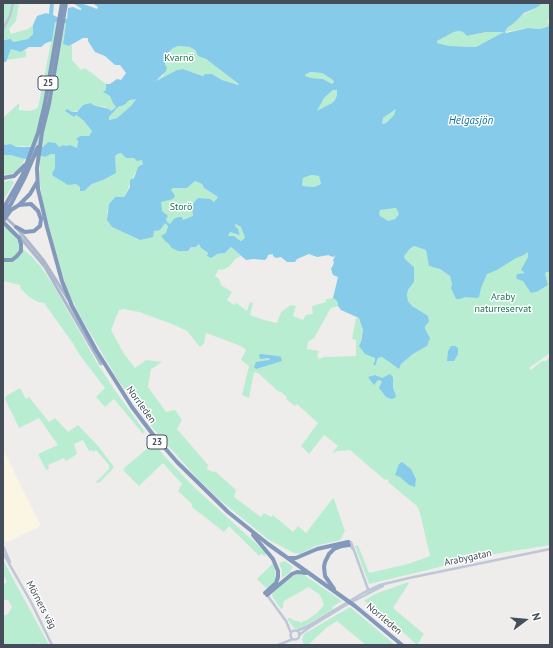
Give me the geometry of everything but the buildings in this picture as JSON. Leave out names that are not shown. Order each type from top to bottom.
[{"type":"highway","name":"25","points":[[62,3],[62,17]]},
{"type":"highway","name":"25","points":[[66,3],[60,24],[38,143],[32,160],[56,260],[72,306]]},
{"type":"highway","name":"25","points":[[3,209],[32,160],[42,132],[49,104],[60,24]]},
{"type":"highway","points":[[3,178],[11,177],[16,174],[32,160]]},
{"type":"highway","points":[[3,215],[18,192],[32,160]]},
{"type":"highway","points":[[16,233],[3,221],[11,210],[19,205],[30,194],[37,182]]},
{"type":"highway","points":[[16,227],[25,232],[34,231],[40,226],[41,219],[38,211],[31,204],[19,205]]},
{"type":"highway","points":[[3,260],[12,260],[20,251],[21,244],[19,238],[9,225]]},
{"type":"highway","name":"Norrleden","points":[[72,306],[112,378],[140,418],[166,450],[198,484],[254,534],[337,592],[344,599]]},
{"type":"highway","name":"Norrleden","points":[[101,364],[138,419],[165,452],[202,491],[253,536],[354,606],[401,645]]},
{"type":"highway","points":[[253,536],[275,562],[278,571],[276,582],[266,594]]},
{"type":"highway","points":[[286,557],[294,559],[313,550],[349,543]]},
{"type":"highway","points":[[337,592],[326,576],[324,567],[325,562],[329,554],[334,549],[349,543]]},
{"type":"highway","points":[[266,594],[292,574],[297,572],[306,573]]},
{"type":"main road","name":"Norrleden","points":[[3,215],[9,225],[16,227],[44,261],[72,306]]},
{"type":"main road","name":"Norrleden","points":[[16,233],[35,254],[47,271],[101,364]]},
{"type":"street","points":[[3,29],[10,16],[13,3]]},
{"type":"street","points":[[349,543],[353,549],[368,591]]},
{"type":"street","name":"Mörners väg","points":[[3,544],[16,575]]},
{"type":"street","name":"Arabygatan","points":[[291,634],[296,630],[306,627],[368,591],[390,583],[550,549]]},
{"type":"street","name":"Mörners väg","points":[[3,553],[52,644]]},
{"type":"street","name":"Arabygatan","points":[[294,639],[314,624],[368,591]]},
{"type":"street","points":[[266,594],[286,621],[300,635]]},
{"type":"street","points":[[283,642],[294,639],[286,621]]},
{"type":"street","points":[[278,645],[291,634]]},
{"type":"shaded area","points":[[3,449],[41,526],[3,544]]},
{"type":"green space","points":[[3,3],[19,3],[16,21],[9,29],[11,34],[28,29],[33,25],[33,34],[28,39],[13,42],[6,39],[3,40]]},
{"type":"green space","points":[[542,3],[550,3],[550,18],[548,19],[548,23],[550,23],[550,26],[540,29],[528,28],[505,32],[507,28],[521,16],[538,7]]},
{"type":"green space","points":[[55,22],[66,23],[63,44],[69,46],[72,45],[72,60],[81,70],[85,68],[106,84],[106,90],[104,93],[111,96],[116,107],[111,111],[105,107],[93,105],[72,112],[67,109],[83,120],[92,131],[89,136],[76,139],[78,141],[77,148],[67,146],[60,147],[54,143],[48,142],[44,147],[16,147],[11,144],[3,145],[3,118],[19,103],[19,110],[30,111],[38,108]]},
{"type":"green space","points":[[459,31],[469,36],[486,32],[504,32],[476,47],[449,46],[437,43],[437,41]]},
{"type":"green space","points":[[28,41],[29,45],[22,49],[12,46]]},
{"type":"green space","name":"Kvarnö","points":[[178,46],[190,47],[195,50],[198,56],[206,59],[240,83],[238,85],[222,80],[212,74],[204,76],[183,69],[177,70],[155,82],[163,76],[165,59],[167,55],[173,48]]},
{"type":"green space","points":[[11,48],[21,52],[26,50],[26,57],[7,60]]},
{"type":"green space","points":[[310,72],[322,73],[334,82],[332,84],[323,79],[308,78],[305,76]]},
{"type":"green space","points":[[333,90],[337,90],[335,100],[316,112],[324,98]]},
{"type":"green space","points":[[137,97],[132,106],[117,118],[109,120],[109,117],[118,107]]},
{"type":"green space","points":[[397,108],[394,115],[382,125],[383,118]]},
{"type":"green space","name":"Araby naturreservat","points":[[121,153],[124,156],[143,160],[143,164],[135,173],[124,197],[115,197],[109,204],[107,213],[112,227],[140,240],[165,223],[168,226],[166,233],[168,242],[178,251],[188,251],[191,247],[196,247],[199,244],[201,248],[208,253],[217,254],[225,253],[231,247],[241,256],[235,259],[230,266],[223,270],[219,269],[215,276],[219,279],[221,285],[232,292],[227,300],[234,305],[236,303],[247,311],[250,302],[253,303],[250,315],[264,320],[277,323],[281,312],[291,305],[296,306],[293,316],[303,320],[306,315],[313,314],[312,306],[326,302],[326,299],[333,298],[338,303],[338,306],[331,308],[314,338],[308,342],[307,349],[319,351],[317,356],[319,359],[324,357],[356,356],[356,340],[352,339],[356,318],[359,318],[363,330],[361,338],[362,351],[375,358],[373,364],[375,366],[378,358],[382,357],[399,369],[401,364],[413,354],[427,346],[417,310],[408,301],[408,290],[414,282],[414,267],[405,259],[404,256],[406,253],[415,246],[426,250],[430,267],[435,267],[444,271],[450,276],[452,284],[515,224],[533,224],[550,252],[550,353],[529,368],[531,370],[542,361],[546,361],[550,356],[550,545],[489,555],[369,584],[355,546],[358,545],[369,573],[408,564],[430,556],[417,506],[388,482],[389,481],[387,479],[385,480],[350,450],[332,453],[338,446],[324,435],[309,454],[301,446],[318,423],[297,404],[295,406],[286,399],[287,397],[280,391],[279,392],[258,373],[254,372],[249,398],[242,395],[249,366],[241,360],[246,350],[241,346],[206,333],[204,344],[200,347],[187,331],[172,324],[139,312],[123,309],[119,310],[111,330],[124,354],[135,368],[146,360],[162,362],[151,369],[148,387],[166,412],[175,410],[182,420],[177,429],[208,465],[207,469],[216,472],[236,490],[234,497],[261,517],[264,513],[271,517],[273,515],[293,532],[298,526],[306,533],[333,498],[345,531],[340,540],[315,546],[300,554],[294,553],[269,540],[220,500],[197,478],[150,425],[118,380],[79,314],[68,292],[61,270],[43,204],[40,184],[40,156],[45,157],[55,154],[55,168],[52,173],[53,176],[68,185],[76,183],[80,187],[88,188],[92,184],[103,180],[115,169],[115,156]]},
{"type":"green space","points":[[3,155],[10,155],[25,159],[16,172],[3,175]]},
{"type":"green space","points":[[311,175],[319,176],[321,184],[314,187],[303,186],[303,178]]},
{"type":"green space","points":[[12,180],[14,183],[3,201],[3,182]]},
{"type":"green space","name":"Storö","points":[[195,181],[202,184],[204,188],[218,197],[214,202],[193,210],[193,216],[188,219],[171,224],[167,223],[161,211],[161,202],[173,188],[187,188]]},
{"type":"green space","points":[[396,208],[399,214],[395,219],[388,221],[379,215],[379,210]]},
{"type":"green space","points":[[236,224],[241,227],[245,238],[242,241],[234,236],[228,236],[230,232],[240,234],[235,226]]},
{"type":"green space","points":[[7,227],[23,249],[41,267],[54,286],[97,363],[145,432],[143,434],[114,399],[105,407],[96,397],[105,388],[79,354],[44,303],[38,302],[29,297],[21,289],[20,285],[3,281],[3,228]]},
{"type":"green space","points":[[20,388],[26,399],[29,397],[49,422],[55,418],[68,432],[78,425],[99,447],[114,467],[100,482],[96,482],[109,469],[109,465],[96,450],[93,452],[92,450],[89,451],[83,440],[74,444],[77,454],[66,461],[64,458],[48,465],[49,469],[46,470],[38,454],[58,445],[39,418],[19,428],[5,399],[6,396]]},
{"type":"green space","points":[[154,443],[165,457],[194,487],[267,554],[265,556],[261,554],[259,556],[229,526],[224,532],[192,507],[192,504],[178,491],[182,484],[163,463],[139,486],[124,471],[124,468]]},
{"type":"green space","points":[[3,560],[49,645],[40,645],[39,643],[34,645],[3,645],[3,616],[8,614],[12,607],[8,600],[3,600],[3,585],[7,582],[3,574]]},
{"type":"green space","points":[[285,561],[293,567],[289,573],[282,578],[282,570],[279,563]]},
{"type":"green space","points":[[272,564],[274,566],[276,577],[274,582],[268,588],[257,579]]},
{"type":"green space","points":[[298,574],[304,575],[342,601],[332,607],[333,609],[298,630],[294,628],[288,618],[299,621],[300,623],[317,613],[324,605],[320,595],[309,587],[284,601],[283,608],[281,609],[272,594],[291,577]]},
{"type":"green space","points":[[408,582],[409,583],[393,608],[424,634],[417,645],[392,622],[364,601],[375,594]]},
{"type":"green space","points":[[350,607],[395,645],[366,645],[337,621],[326,628],[308,645],[304,645],[302,639],[304,634]]},
{"type":"water","name":"Helgasjön","points":[[50,3],[54,3],[53,15],[67,19],[68,8],[73,7],[80,10],[82,9],[73,3],[81,3],[97,9],[98,7],[92,3],[542,3],[538,7],[524,13],[507,28],[505,32],[528,28],[540,29],[550,26],[550,272],[546,272],[545,274],[548,285],[531,293],[523,281],[517,279],[517,274],[525,273],[521,270],[528,257],[527,252],[497,270],[487,274],[479,297],[465,297],[456,299],[451,288],[452,284],[450,276],[440,269],[429,266],[426,250],[414,246],[404,256],[405,259],[414,267],[414,282],[408,290],[408,301],[412,306],[428,316],[429,322],[425,326],[425,329],[430,338],[427,346],[413,354],[401,364],[399,369],[382,357],[378,358],[375,366],[373,364],[375,358],[365,354],[359,346],[363,330],[359,318],[341,310],[336,300],[333,298],[338,277],[333,275],[331,269],[336,255],[334,257],[329,255],[317,257],[309,254],[297,259],[295,262],[287,262],[281,257],[276,258],[273,254],[268,255],[265,260],[246,260],[231,247],[225,253],[217,254],[211,258],[207,256],[208,253],[201,248],[199,244],[196,247],[191,247],[188,251],[178,251],[172,248],[161,236],[166,233],[168,226],[165,223],[160,230],[154,231],[153,237],[140,240],[112,227],[107,220],[109,204],[115,197],[124,197],[130,187],[130,180],[134,178],[138,167],[143,164],[142,160],[137,161],[134,158],[126,158],[121,153],[118,154],[115,156],[116,173],[92,184],[84,191],[80,191],[80,187],[76,184],[68,185],[53,176],[52,173],[55,168],[55,154],[45,157],[42,156],[25,159],[10,155],[3,155],[3,145],[11,144],[16,147],[43,147],[48,142],[56,143],[60,147],[63,145],[70,145],[77,148],[78,141],[76,139],[80,136],[89,136],[92,131],[83,120],[76,115],[74,117],[65,111],[67,109],[72,112],[77,112],[83,105],[91,103],[111,111],[116,107],[110,96],[103,92],[106,90],[106,84],[110,84],[117,79],[121,80],[126,73],[120,65],[115,65],[105,56],[95,52],[88,41],[88,38],[83,38],[69,46],[63,44],[66,23],[55,22],[52,41],[41,47],[29,47],[21,52],[11,49],[6,62],[4,62],[3,65],[3,40],[11,39],[13,42],[28,39],[33,34],[33,25],[37,16],[46,13],[49,14]],"holes":[[[459,31],[463,32],[467,36],[486,32],[504,32],[476,47],[449,46],[437,43],[437,41]],[[178,46],[190,47],[195,50],[198,56],[206,59],[239,84],[238,85],[222,80],[212,74],[205,74],[203,76],[183,69],[177,70],[156,81],[166,71],[167,67],[165,65],[165,59],[169,52]],[[310,72],[322,73],[334,82],[332,84],[323,79],[305,76]],[[333,90],[337,90],[337,95],[332,103],[317,111],[324,98]],[[136,99],[131,106],[117,118],[109,120],[109,117],[118,107],[124,105],[130,100]],[[396,109],[394,115],[386,123],[382,124],[383,118]],[[311,175],[319,176],[321,184],[314,187],[303,186],[303,178]],[[195,181],[202,184],[204,188],[218,197],[214,202],[210,199],[198,198],[192,206],[193,216],[183,220],[182,217],[178,217],[170,224],[166,219],[168,216],[162,211],[161,202],[173,199],[175,196],[171,190],[173,188],[187,188]],[[396,208],[399,214],[395,219],[388,221],[379,215],[380,210]],[[236,224],[241,227],[245,238],[241,241],[234,236],[228,236],[230,232],[240,235],[235,226]]]},
{"type":"water","points":[[451,346],[458,348],[458,354],[454,361],[447,361],[448,351]]},
{"type":"water","points":[[259,355],[281,357],[282,361],[256,369],[254,367],[256,362],[270,359],[260,359]]},
{"type":"water","points":[[390,374],[393,377],[393,388],[396,396],[395,398],[391,399],[386,397],[379,388],[382,381],[378,380],[374,385],[368,377],[375,375],[382,378]]},
{"type":"water","points":[[402,462],[411,469],[416,479],[415,487],[409,485],[400,477],[395,475],[399,464]]}]
